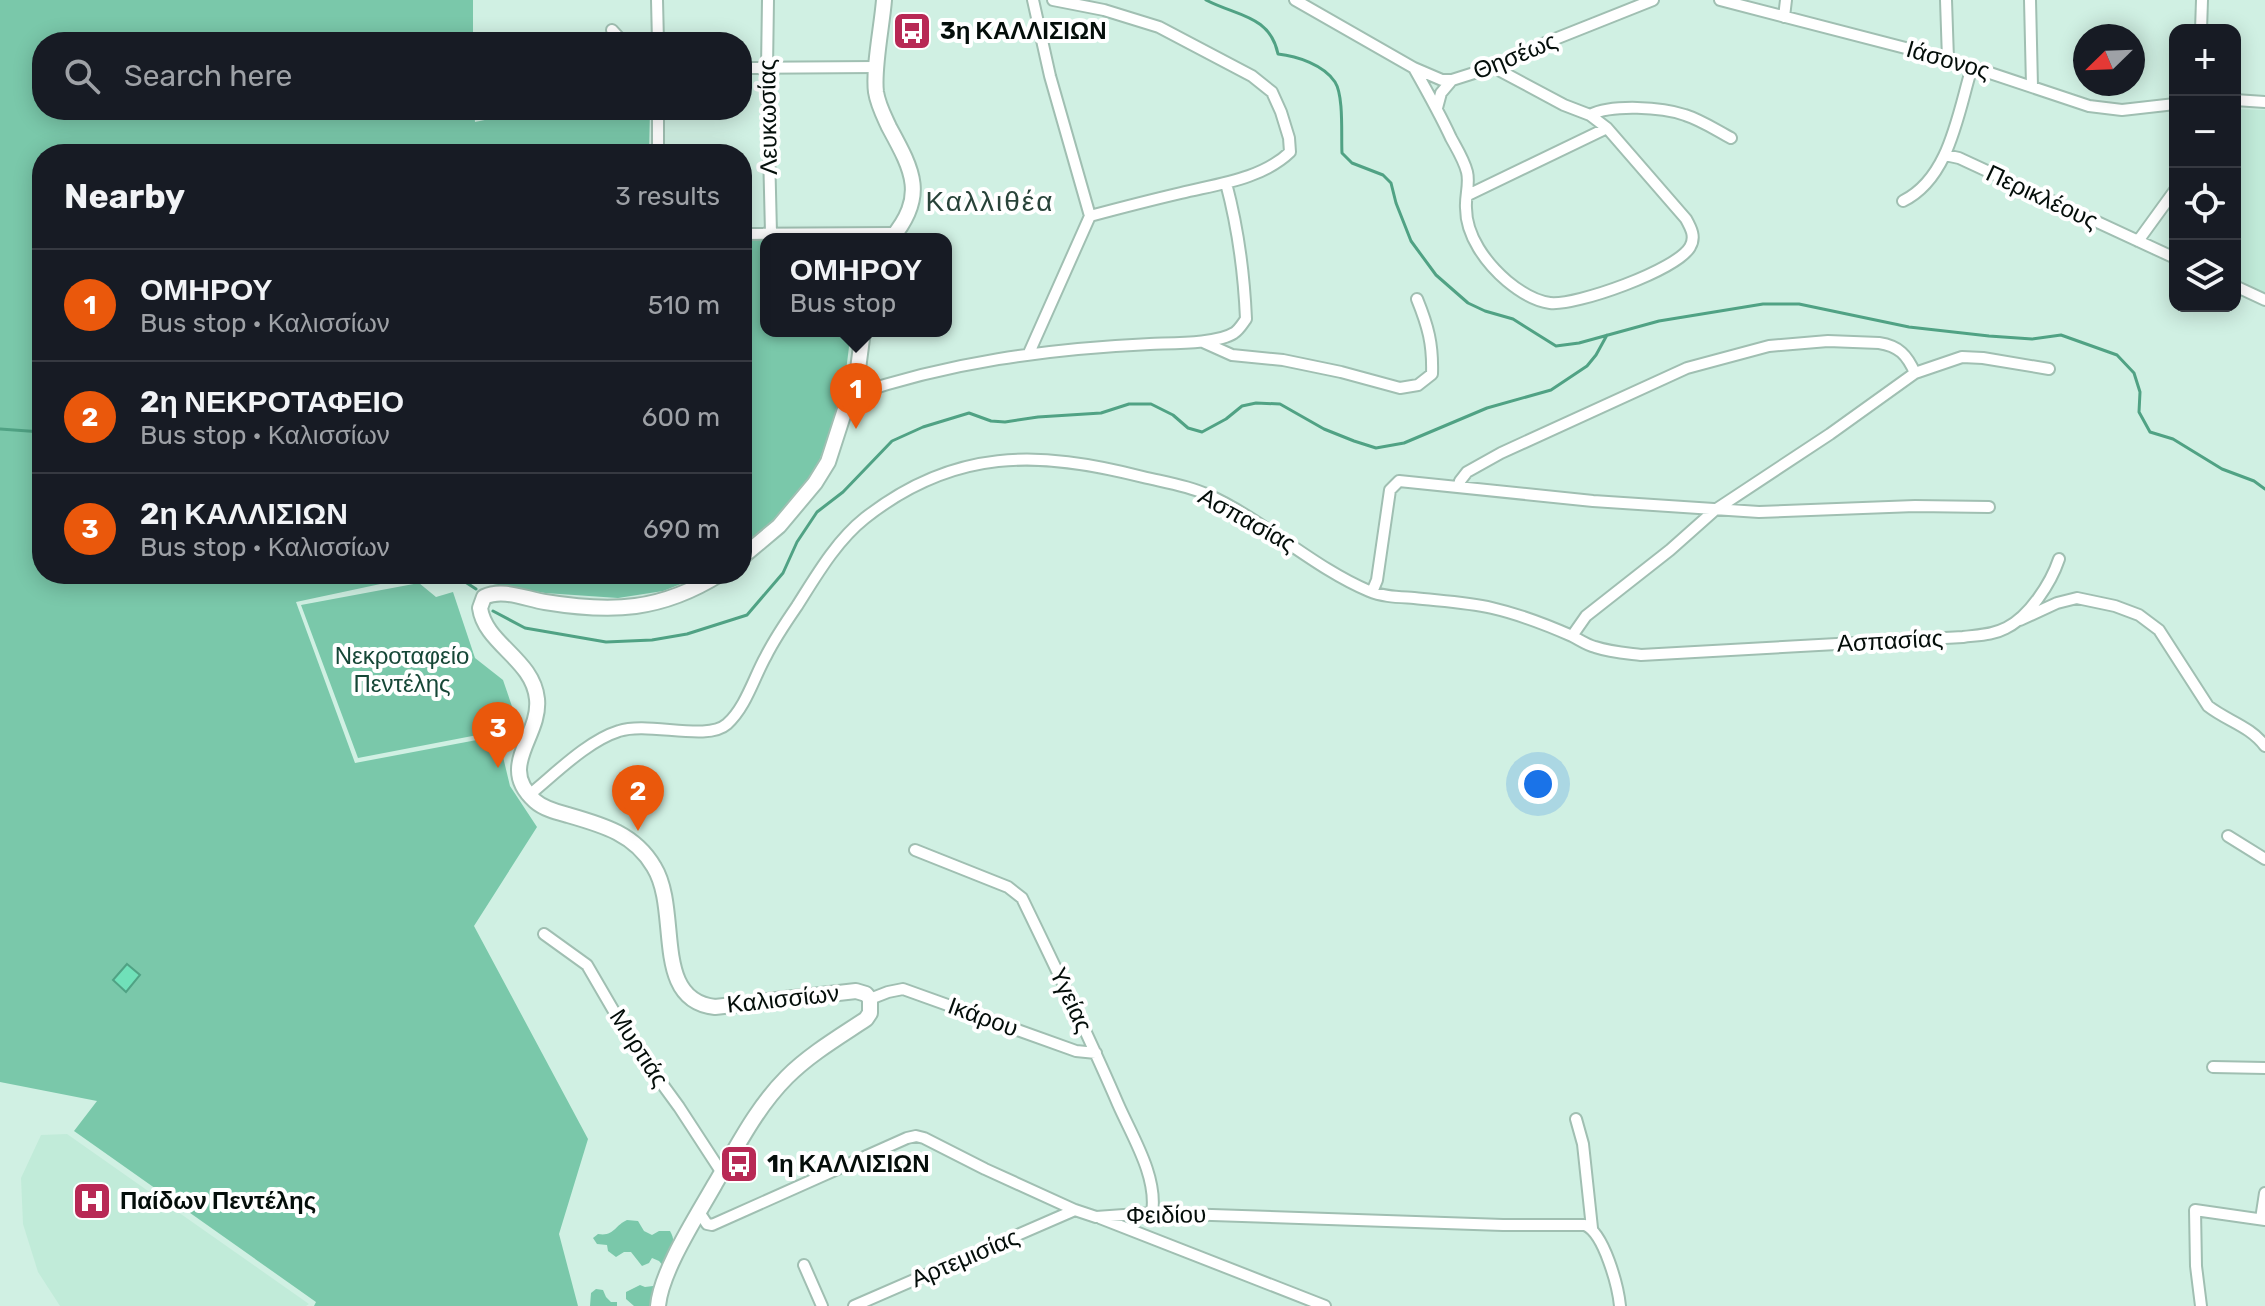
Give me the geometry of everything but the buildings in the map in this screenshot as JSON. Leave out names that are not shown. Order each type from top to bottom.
[{"type":"main road","points":[[884,0],[876,90],[879,106],[909,163],[913,180],[911,208],[896,233]]},
{"type":"main road","points":[[752,549],[779,526],[815,483],[828,462],[850,396],[862,337]]},
{"type":"main road","points":[[529,795],[518,771],[520,756],[536,721],[536,691],[527,671],[483,619],[480,608],[484,597],[502,593],[565,605],[618,609],[681,595],[704,584]]},
{"type":"main road","name":"Καλισσίων","points":[[529,795],[540,805],[554,811],[621,833],[644,853],[655,868],[666,898],[676,980],[691,999],[715,1007],[856,991],[870,999],[870,1013],[866,1019],[807,1060],[771,1094],[747,1128],[699,1212],[667,1276],[658,1306]]},
{"type":"street","points":[[657,0],[658,32]]},
{"type":"street","name":"Λευκωσίας","points":[[768,0],[771,233]]},
{"type":"street","points":[[1029,353],[1090,216],[1050,76],[1033,0]]},
{"type":"street","points":[[1053,0],[1104,10],[1159,27],[1252,76],[1272,92],[1289,138],[1290,152],[1278,164],[1226,183],[1090,216]]},
{"type":"street","name":"Θησέως","points":[[1295,0],[1414,68],[1442,80],[1452,80],[1493,67],[1653,0]]},
{"type":"street","name":"Ιάσονος","points":[[1720,0],[1948,59],[2089,106],[2122,110],[2169,105]]},
{"type":"street","points":[[1784,17],[1786,0]]},
{"type":"street","points":[[1946,0],[1948,59]]},
{"type":"street","points":[[2030,0],[2032,86]]},
{"type":"street","points":[[2201,24],[2202,0]]},
{"type":"street","points":[[752,68],[877,67]]},
{"type":"street","points":[[1414,68],[1437,108],[1467,173],[1465,206],[1468,228],[1496,271],[1509,283],[1537,300],[1563,303],[1652,274],[1684,255],[1692,243],[1692,229],[1668,196],[1607,128],[1590,115],[1564,105],[1493,67]]},
{"type":"street","points":[[1903,201],[1918,194],[1945,155],[1972,67]]},
{"type":"street","points":[[1437,108],[1441,93],[1452,80]]},
{"type":"street","points":[[2241,100],[2265,102]]},
{"type":"street","points":[[1590,115],[1619,109],[1665,111],[1683,114],[1731,138]]},
{"type":"street","points":[[658,120],[658,144]]},
{"type":"street","points":[[1468,195],[1607,128]]},
{"type":"street","name":"Περικλέους","points":[[1945,155],[1959,158],[2169,255]]},
{"type":"street","points":[[850,396],[917,375],[1029,353],[1068,348],[1203,342],[1235,333],[1246,319],[1239,234],[1226,183]]},
{"type":"street","points":[[2138,241],[2169,198]]},
{"type":"street","points":[[2241,289],[2265,300]]},
{"type":"street","points":[[1203,342],[1232,355],[1283,360],[1400,388],[1418,385],[1432,374],[1432,351],[1428,325],[1417,299]]},
{"type":"street","points":[[1459,486],[1467,472],[1501,453],[1687,368],[1733,354],[1799,342],[1879,343],[1902,350],[1915,373]]},
{"type":"street","points":[[1572,636],[1586,616],[1715,510],[1915,373],[1962,357],[2049,369]]},
{"type":"street","name":"Ασπασίας","points":[[529,795],[608,734],[623,729],[720,730],[740,709],[770,648],[820,570],[861,521],[911,487],[965,467],[1012,460],[1059,460],[1103,466],[1178,484],[1207,494],[1372,592],[1494,609],[1592,646],[1641,655],[1994,633],[2018,621],[2045,590],[2059,559]]},
{"type":"street","points":[[1372,592],[1377,580],[1390,490],[1399,481],[1593,501],[1759,512],[1915,506],[1989,507]]},
{"type":"street","points":[[2018,621],[2057,603],[2077,598],[2139,615],[2159,630],[2208,706],[2247,728],[2265,746]]},
{"type":"street","points":[[2228,836],[2265,859]]},
{"type":"street","name":"Υγείας","points":[[915,850],[1015,891],[1022,898],[1096,1053],[1147,1171],[1154,1199],[1152,1213]]},
{"type":"street","name":"Μυρτιάς","points":[[544,934],[587,965],[633,1044],[722,1173]]},
{"type":"street","name":"Ικάρου","points":[[870,999],[903,989],[1076,1051],[1096,1053]]},
{"type":"street","points":[[2213,1067],[2265,1068]]},
{"type":"street","points":[[1576,1119],[1583,1144],[1592,1228],[1601,1242],[1615,1280],[1620,1306]]},
{"type":"street","name":"Φειδίου","points":[[699,1212],[707,1224],[712,1225],[916,1136],[1096,1217],[1152,1213],[1503,1225],[1579,1224],[1592,1228]]},
{"type":"street","points":[[2201,1306],[2196,1266],[2195,1210],[2263,1220],[2265,1193]]},
{"type":"street","name":"Αρτεμισίας","points":[[857,1305],[1075,1210]]},
{"type":"street","points":[[1096,1217],[1319,1305]]},
{"type":"street","points":[[804,1265],[822,1306]]},
{"type":"shaded area","points":[[2241,109],[2265,110],[2265,296],[2241,284]]},
{"type":"shaded area","points":[[127,964],[140,975],[126,992],[113,980]]},
{"type":"shaded area","name":"Παίδων Πεντέλης","points":[[67,1134],[309,1304],[60,1306],[38,1272],[23,1224],[21,1178],[41,1135]]},
{"type":"green space","points":[[0,0],[473,0],[473,32],[32,32],[32,120],[650,120],[649,144],[32,144],[32,584],[380,584],[296,602],[355,763],[498,736],[510,786],[537,827],[474,926],[588,1139],[559,1234],[578,1306],[314,1306],[316,1302],[74,1131],[97,1101],[0,1082]]},
{"type":"green space","points":[[752,240],[760,240],[760,337],[850,337],[843,395],[817,467],[791,503],[752,540]]},
{"type":"green space","name":"Νεκροταφείο Πεντέλης","points":[[414,584],[420,584],[436,597],[453,592],[475,658],[503,680],[519,727],[358,758],[301,605]]},
{"type":"green space","points":[[493,584],[681,584],[663,591],[618,598],[545,593]]},
{"type":"green space","points":[[627,1220],[638,1221],[644,1231],[652,1235],[670,1231],[673,1245],[665,1268],[652,1258],[642,1266],[631,1252],[616,1257],[608,1251],[607,1245],[597,1244],[593,1238],[611,1232]]},
{"type":"green space","points":[[640,1285],[653,1286],[656,1293],[650,1306],[634,1306],[626,1299],[626,1292]]},
{"type":"green space","points":[[596,1289],[603,1290],[611,1302],[617,1302],[617,1306],[590,1306],[591,1293]]},
{"type":"waterway","points":[[1206,0],[1260,24],[1268,31],[1278,54],[1310,62],[1330,76],[1340,97],[1342,153],[1352,163],[1383,175],[1391,183],[1411,241],[1436,275],[1468,303],[1513,319],[1556,346],[1579,343],[1659,321],[1763,304],[1799,304],[1909,327],[1989,336],[2032,339],[2061,335],[2117,355],[2134,373],[2140,392],[2139,412],[2150,432],[2173,439],[2222,469],[2254,481],[2265,489]]},
{"type":"waterway","points":[[493,611],[525,628],[606,642],[652,640],[687,634],[747,615],[783,573],[797,542],[817,512],[843,492],[892,441],[923,427],[969,413],[991,421],[1005,422],[1101,413],[1129,404],[1151,404],[1173,415],[1188,428],[1202,432],[1242,406],[1280,404],[1324,429],[1376,448],[1404,443],[1487,408],[1551,390],[1587,366],[1607,335]]},
{"type":"waterway","points":[[0,429],[32,431]]},
{"type":"waterway","points":[[468,584],[476,589]]},
{"type":"place","name":"3η ΚΑΛΛΙΣΙΩΝ","points":[[912,31]]},
{"type":"place","name":"ΟΜΗΡΟΥ","points":[[856,429]]},
{"type":"place","name":"2η ΚΑΛΛΙΣΙΩΝ","points":[[498,768]]},
{"type":"place","name":"2η ΝΕΚΡΟΤΑΦΕΙΟ","points":[[638,831]]},
{"type":"place","name":"1η ΚΑΛΛΙΣΙΩΝ","points":[[739,1164]]},
{"type":"place","name":"Παίδων Πεντέλης","points":[[92,1201]]},
{"type":"district","name":"Καλλιθέα","points":[[990,201]]}]
